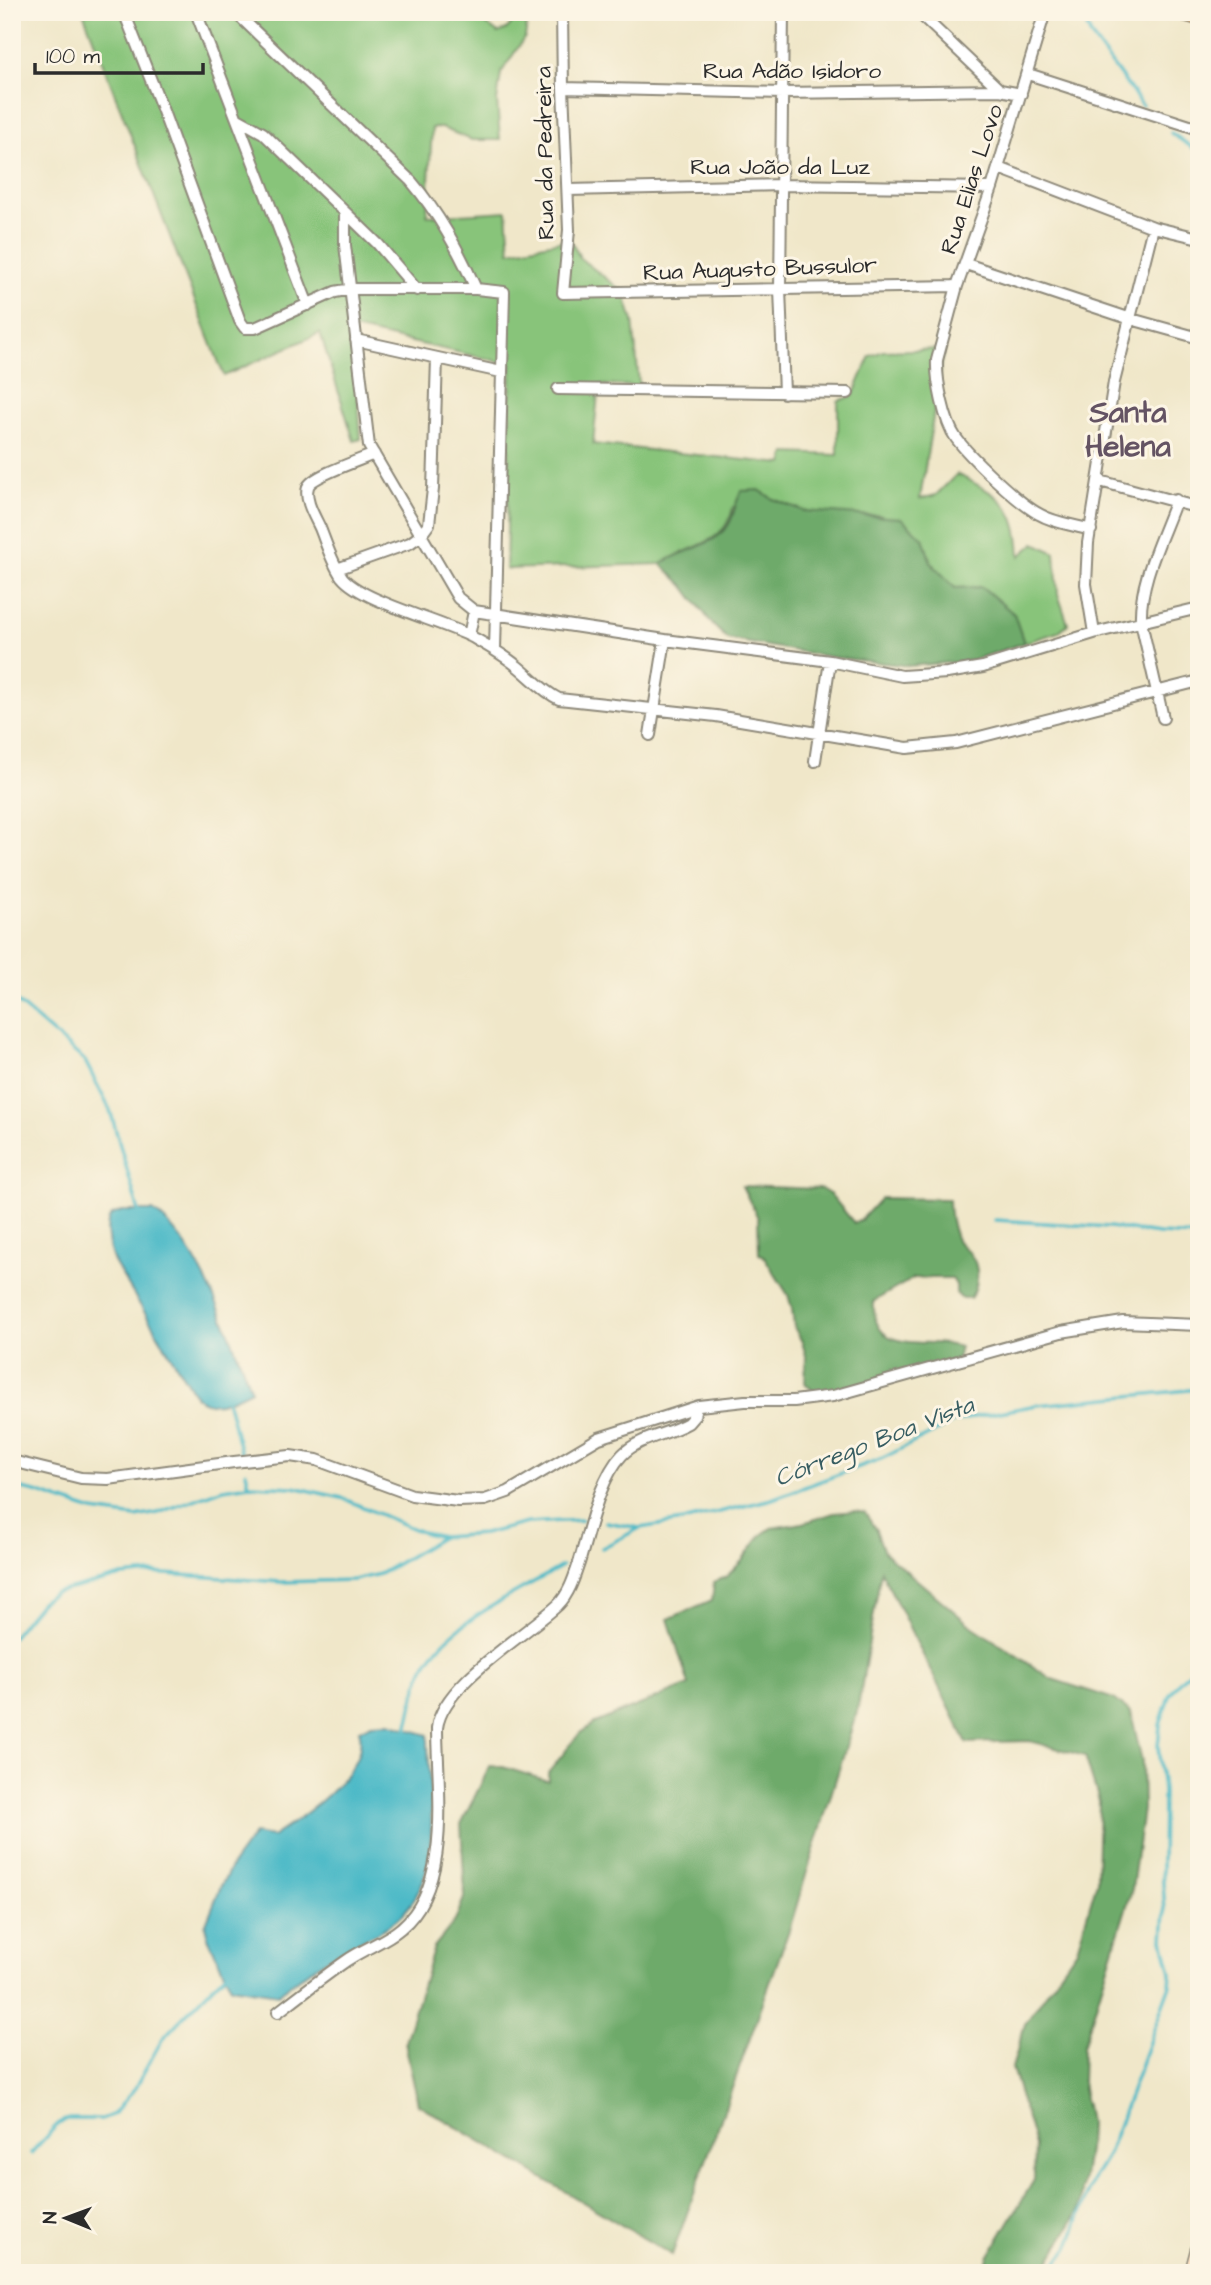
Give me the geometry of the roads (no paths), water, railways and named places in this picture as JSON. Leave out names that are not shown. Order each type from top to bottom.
[{"type":"main road","points":[[1185,12],[1199,16]]},
{"type":"street","points":[[124,12],[240,321],[245,328],[249,329],[335,292],[351,289],[476,289],[504,292],[495,650]]},
{"type":"street","points":[[196,12],[308,304]]},
{"type":"street","points":[[235,12],[411,181],[431,204],[453,240],[476,289]]},
{"type":"street","name":"Rua da Pedreira","points":[[562,12],[569,230],[563,293]]},
{"type":"street","points":[[783,12],[780,289],[784,393]]},
{"type":"street","points":[[918,12],[1000,90]]},
{"type":"street","name":"Rua Elias Lovo","points":[[1045,12],[999,168],[957,286],[937,360],[937,371],[949,424],[955,436],[967,449],[1022,503],[1038,514],[1091,530]]},
{"type":"street","points":[[1028,74],[1199,129]]},
{"type":"street","name":"Rua Adão Isidoro","points":[[563,88],[782,93],[1000,90],[1021,94]]},
{"type":"street","points":[[238,119],[263,133],[378,244],[417,290]]},
{"type":"street","points":[[999,168],[1153,226],[1199,237]]},
{"type":"street","name":"Rua João da Luz","points":[[568,190],[781,185],[992,188]]},
{"type":"street","points":[[345,212],[345,245],[366,435],[374,454],[458,598],[474,611],[830,661],[902,676],[982,667],[1094,633],[1199,608]]},
{"type":"street","points":[[1094,633],[1086,584],[1086,561],[1114,382],[1153,226]]},
{"type":"street","points":[[966,264],[1131,319],[1199,338]]},
{"type":"street","name":"Rua Augusto Bussulor","points":[[563,293],[957,286]]},
{"type":"street","points":[[356,340],[500,372]]},
{"type":"street","points":[[337,569],[410,542],[421,535],[429,524],[432,516],[437,358]]},
{"type":"street","points":[[558,389],[848,393]]},
{"type":"street","points":[[374,454],[320,477],[311,482],[308,488],[307,496],[312,511],[337,569],[351,586],[367,595],[470,636],[495,650],[558,699],[653,708],[907,748],[956,743],[1199,681]]},
{"type":"street","points":[[1100,481],[1199,508]]},
{"type":"street","points":[[1163,718],[1141,622],[1143,591],[1176,500]]},
{"type":"street","points":[[470,636],[474,611]]},
{"type":"street","points":[[650,735],[666,640]]},
{"type":"street","points":[[815,761],[830,661]]},
{"type":"street","points":[[12,1461],[81,1478],[108,1479],[290,1457],[317,1460],[412,1495],[458,1501],[485,1500],[508,1492],[600,1438],[696,1408],[745,1401],[794,1401],[833,1396],[1049,1335],[1096,1325],[1123,1322],[1199,1325]]},
{"type":"street","points":[[278,2012],[348,1959],[404,1926],[415,1911],[434,1870],[437,1852],[437,1728],[442,1709],[457,1689],[560,1604],[575,1574],[601,1490],[622,1454],[635,1445],[688,1423],[696,1408]]},
{"type":"street","points":[[1193,2273],[1199,2250]]},
{"type":"water","points":[[122,1211],[153,1211],[186,1245],[212,1293],[251,1390],[217,1403],[196,1397],[114,1262],[109,1246],[108,1225],[111,1216]]},
{"type":"water","points":[[389,1723],[428,1735],[431,1839],[428,1864],[420,1888],[407,1909],[388,1926],[322,1962],[278,1994],[231,1987],[205,1926],[233,1863],[254,1834],[272,1837],[331,1792],[355,1761],[360,1746],[359,1730],[371,1724]]},
{"type":"waterway","points":[[1084,12],[1091,36],[1142,105]]},
{"type":"waterway","points":[[1171,133],[1199,152]]},
{"type":"waterway","points":[[12,998],[85,1061],[110,1110],[139,1212]]},
{"type":"waterway","points":[[995,1220],[1199,1236]]},
{"type":"waterway","name":"Córrego Boa Vista","points":[[606,1522],[640,1528],[683,1521],[772,1499],[883,1458],[954,1422],[979,1416],[1037,1405],[1199,1389]]},
{"type":"waterway","points":[[227,1399],[242,1457]]},
{"type":"waterway","points":[[246,1472],[249,1485]]},
{"type":"waterway","name":"Córrego Boa Vista","points":[[12,1487],[93,1511],[136,1517],[158,1513],[223,1489],[249,1485],[294,1487],[342,1498],[421,1532],[442,1537],[483,1534],[527,1523],[582,1520]]},
{"type":"waterway","points":[[602,1548],[638,1529]]},
{"type":"waterway","points":[[12,1637],[41,1602],[54,1593],[122,1576],[151,1573],[281,1582],[354,1580],[380,1574],[442,1537]]},
{"type":"waterway","points":[[407,1730],[421,1675],[435,1652],[486,1610],[562,1566]]},
{"type":"waterway","points":[[1048,2273],[1068,2248],[1094,2177],[1108,2154],[1170,1985],[1171,1973],[1163,1940],[1163,1791],[1158,1746],[1160,1725],[1169,1696],[1181,1680],[1199,1664]]},
{"type":"waterway","points":[[31,2153],[65,2119],[102,2119],[114,2114],[135,2088],[163,2038],[227,1972]]},
{"type":"district","name":"Santa Helena","points":[[1128,429]]}]
